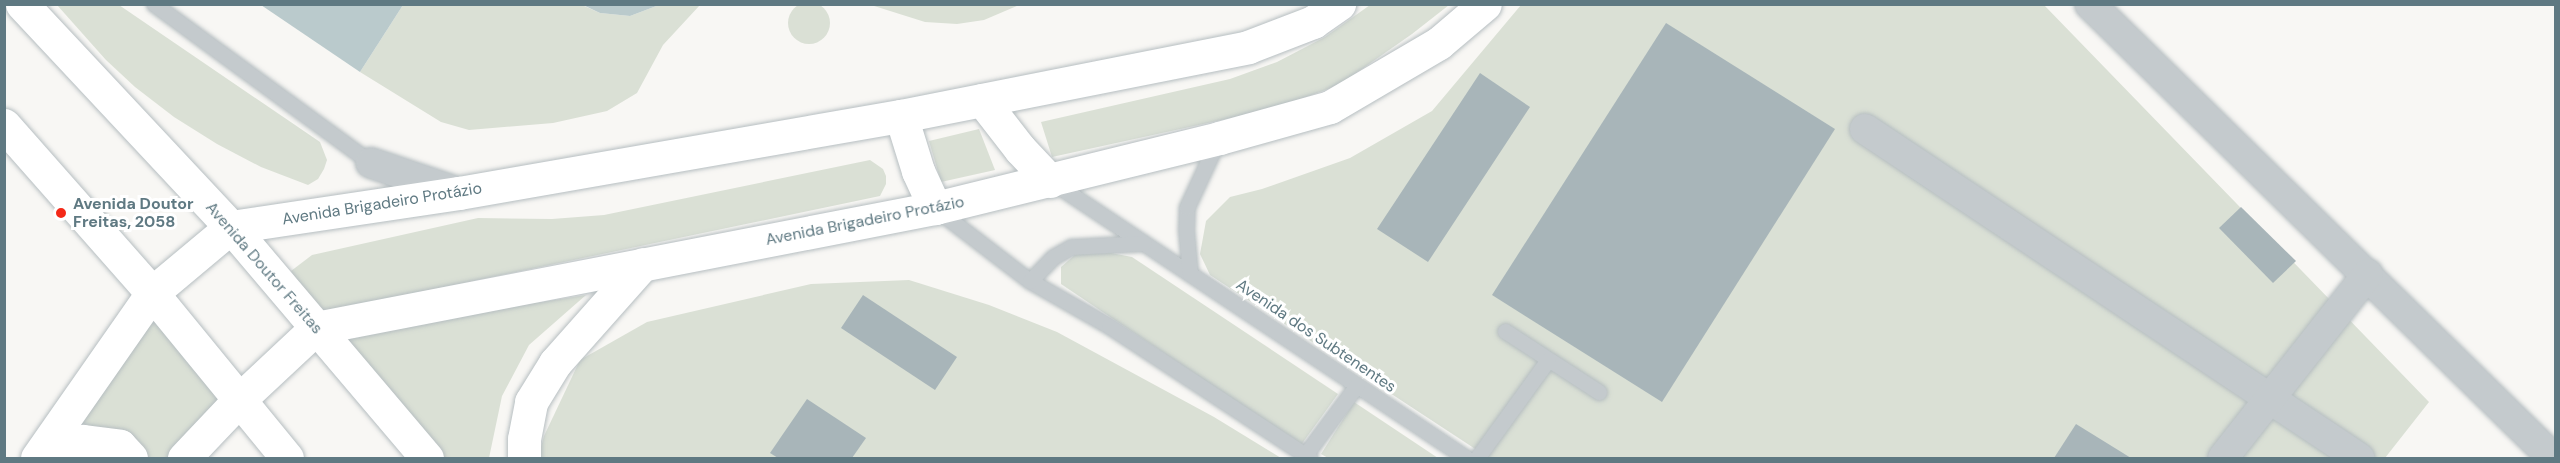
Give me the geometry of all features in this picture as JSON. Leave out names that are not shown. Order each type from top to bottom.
[{"type":"main road","name":"Avenida Doutor Freitas","points":[[22,4],[231,227],[427,459]]},
{"type":"main road","name":"Avenida Brigadeiro Protázio","points":[[231,227],[459,193],[901,116],[1248,47],[1313,22],[1339,4]]},
{"type":"main road","name":"Avenida Brigadeiro Protázio","points":[[316,328],[935,208],[1050,181],[1330,107],[1439,43],[1485,4]]},
{"type":"main road","points":[[982,100],[1050,181]]},
{"type":"main road","points":[[901,116],[918,171],[935,208]]},
{"type":"main road","points":[[4,125],[152,293],[287,459]]},
{"type":"main road","points":[[37,459],[152,293],[231,227]]},
{"type":"main road","points":[[524,459],[524,439],[531,402],[549,373],[643,264]]},
{"type":"main road","points":[[184,459],[238,401],[316,328]]},
{"type":"main road","points":[[45,459],[82,441],[120,446],[130,459]]},
{"type":"street","points":[[2090,4],[2368,274],[2553,459]]},
{"type":"street","points":[[1865,129],[2359,459]]},
{"type":"street","points":[[371,163],[459,193]]},
{"type":"street","points":[[2223,459],[2368,274]]},
{"type":"lane","points":[[154,4],[371,163]]},
{"type":"lane","points":[[1190,274],[1186,230],[1187,207],[1218,138]]},
{"type":"lane","name":"Avenida dos Subtenentes","points":[[1050,181],[1467,459]]},
{"type":"lane","points":[[935,208],[1030,281],[1109,326],[1307,457],[1357,385]]},
{"type":"lane","points":[[1030,281],[1053,257],[1071,247],[1143,243]]},
{"type":"lane","points":[[1505,331],[1599,392]]},
{"type":"lane","points":[[1477,459],[1548,360]]},
{"type":"shaded area","points":[[809,2],[817,3],[824,8],[829,15],[829,31],[824,38],[817,43],[809,44],[801,43],[794,38],[789,31],[788,23],[789,15],[794,8],[801,3]]},
{"type":"shaded area","points":[[57,5],[119,5],[320,142],[327,160],[318,179],[308,185],[261,167],[217,144],[174,117],[135,87],[106,60]]},
{"type":"shaded area","points":[[261,5],[403,5],[360,72]]},
{"type":"shaded area","points":[[403,5],[582,5],[600,13],[630,16],[659,5],[700,5],[663,45],[637,93],[607,111],[553,123],[469,130],[441,122],[360,72]]},
{"type":"shaded area","points":[[583,5],[659,5],[630,16],[600,13]]},
{"type":"shaded area","points":[[871,5],[1019,5],[984,20],[957,24],[925,22]]},
{"type":"shaded area","points":[[1370,5],[1449,5],[1339,85],[1276,108],[1052,157],[1041,122],[1230,79],[1277,62],[1325,37]]},
{"type":"shaded area","points":[[1521,5],[2044,5],[2429,402],[2385,458],[1489,458],[1210,275],[1200,254],[1206,221],[1230,197],[1262,189],[1350,158],[1432,111]]},
{"type":"shaded area","points":[[979,129],[995,170],[941,182],[929,141]]},
{"type":"shaded area","points":[[870,160],[883,169],[886,176],[886,184],[880,196],[315,314],[291,271],[312,255],[478,218],[552,219],[604,215]]},
{"type":"shaded area","points":[[1106,252],[1132,257],[1338,394],[1301,445],[1061,284],[1061,267],[1077,253]]},
{"type":"shaded area","points":[[909,280],[989,305],[1057,332],[1214,417],[1281,458],[538,458],[544,436],[580,360],[647,322],[811,284]]},
{"type":"shaded area","points":[[586,295],[529,345],[502,396],[489,458],[438,458],[331,335]]},
{"type":"shaded area","points":[[152,307],[226,400],[177,458],[140,458],[58,438]]},
{"type":"shaded area","points":[[1354,402],[1438,458],[1328,458],[1321,454]]},
{"type":"building","points":[[1666,23],[1835,129],[1662,402],[1492,295]]},
{"type":"building","points":[[1480,73],[1530,107],[1428,262],[1377,229]]},
{"type":"building","points":[[2241,207],[2296,261],[2273,283],[2219,228]]},
{"type":"building","points":[[863,295],[957,357],[935,390],[841,328]]},
{"type":"building","points":[[807,399],[866,438],[852,458],[778,458],[770,453]]},
{"type":"building","points":[[2076,424],[2131,458],[2054,458]]},
{"type":"place","name":"Avenida Doutor Freitas, 2058","points":[[61,213]]}]
